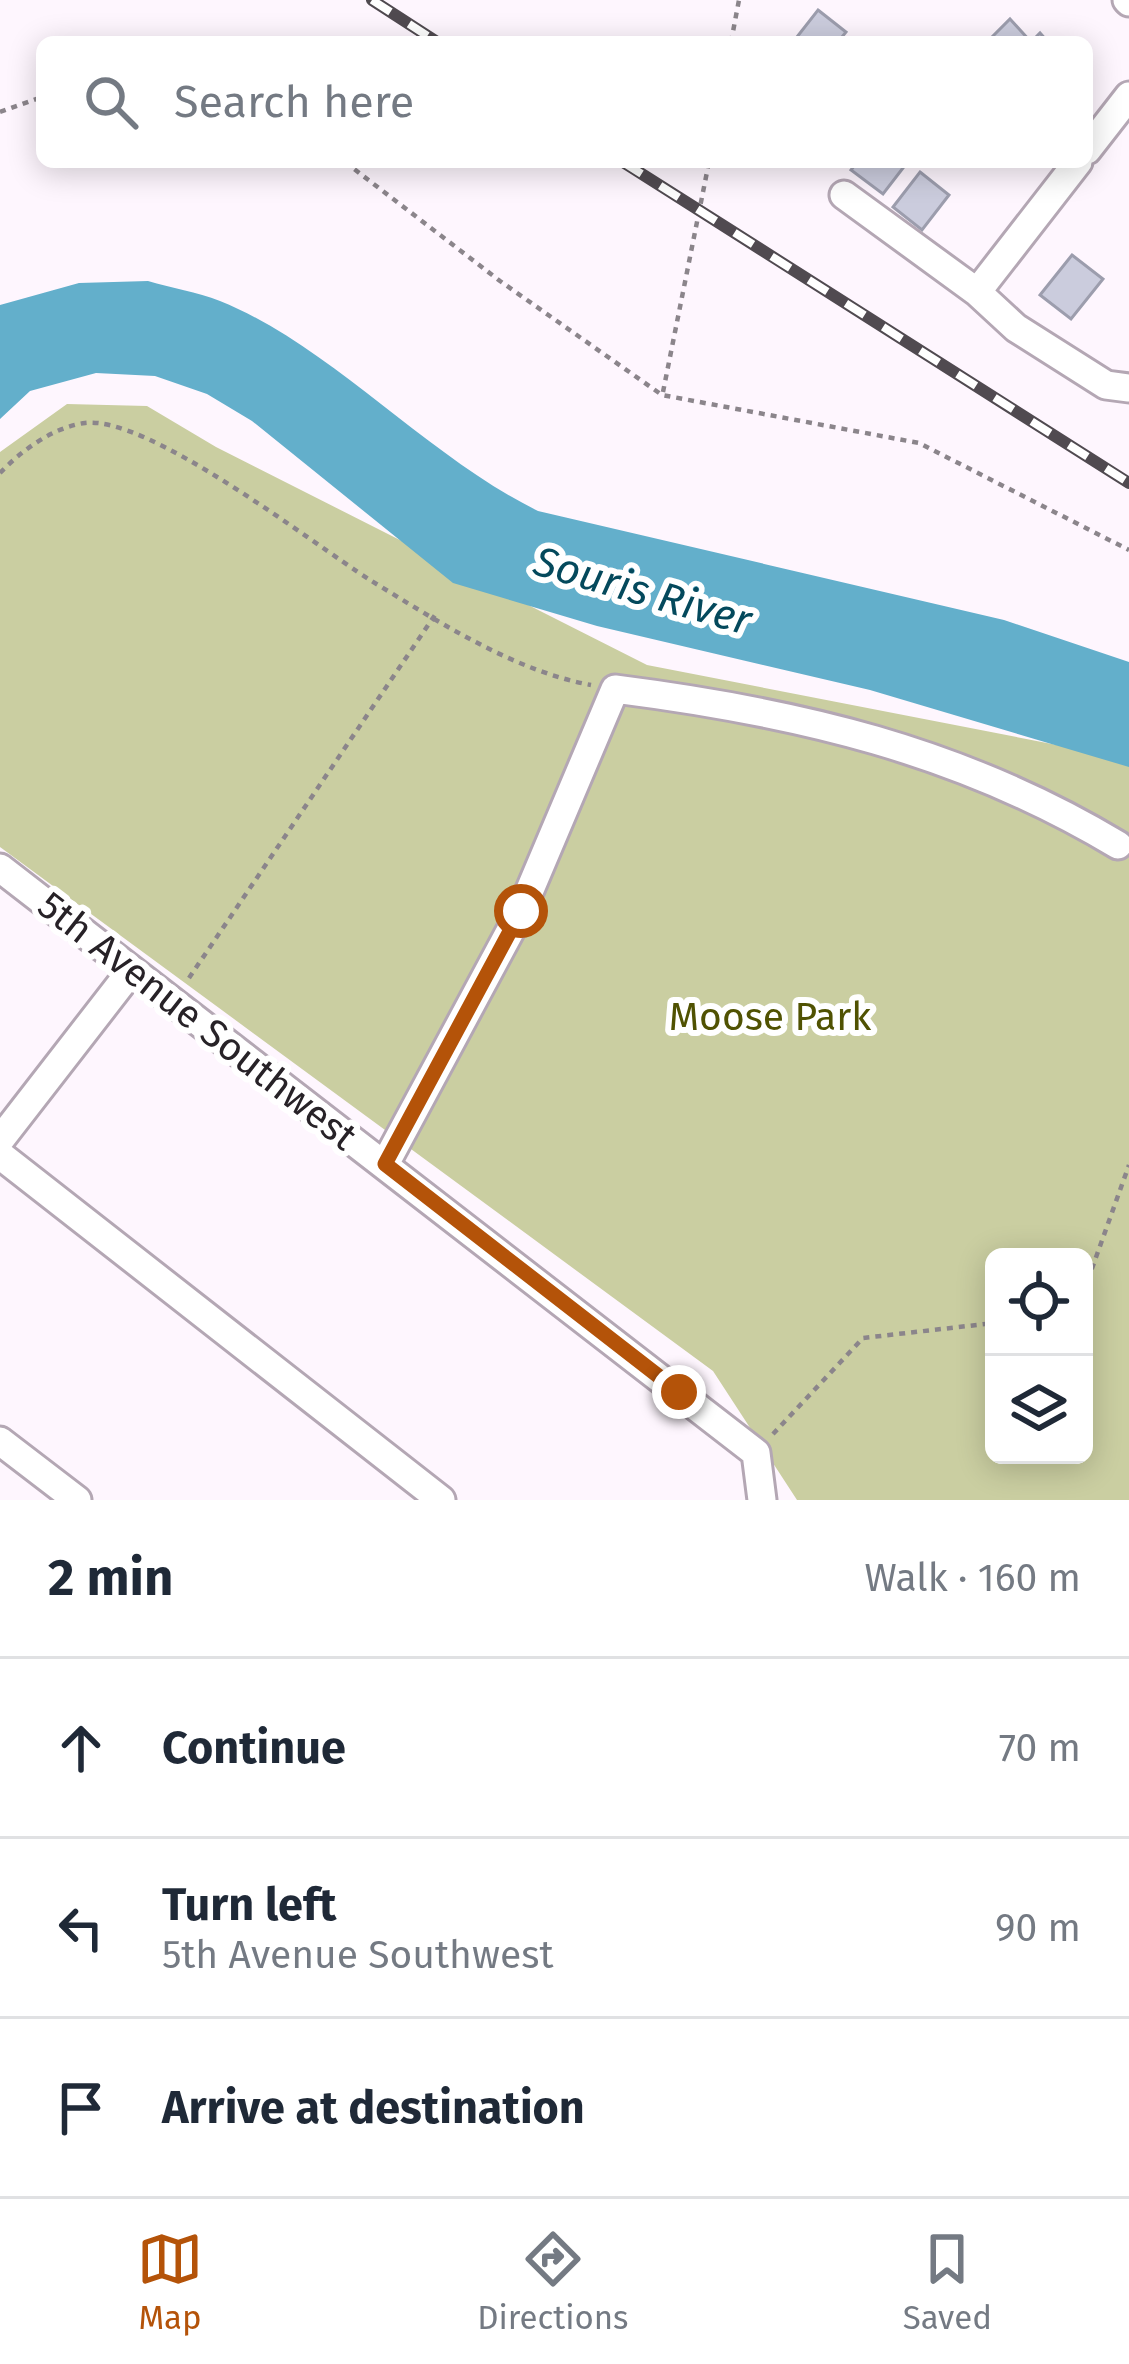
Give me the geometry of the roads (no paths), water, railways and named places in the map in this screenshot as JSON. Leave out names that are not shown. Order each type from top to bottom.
[{"type":"street","points":[[1093,142],[1129,96]]},
{"type":"street","points":[[977,292],[1073,168]]},
{"type":"street","points":[[844,195],[977,292],[1016,328],[1106,385],[1129,388]]},
{"type":"street","points":[[385,1164],[521,911],[615,689],[717,702],[947,759],[1042,799],[1118,844]]},
{"type":"street","name":"5th Avenue Southwest","points":[[0,868],[756,1453],[762,1500]]},
{"type":"street","points":[[0,1140],[131,970]]},
{"type":"street","points":[[0,1154],[441,1500]]},
{"type":"street","points":[[0,1441],[77,1500]]},
{"type":"water","name":"Souris River","points":[[148,281],[211,298],[261,320],[457,461],[538,511],[1004,620],[1129,662],[1129,767],[870,690],[597,626],[453,583],[252,421],[207,394],[155,376],[96,373],[30,391],[0,419],[0,305],[79,283]]},
{"type":"railway","points":[[372,0],[428,36]]},
{"type":"railway","points":[[632,168],[1129,483]]},
{"type":"park label","name":"Moose Park","points":[[770,1016]]}]
